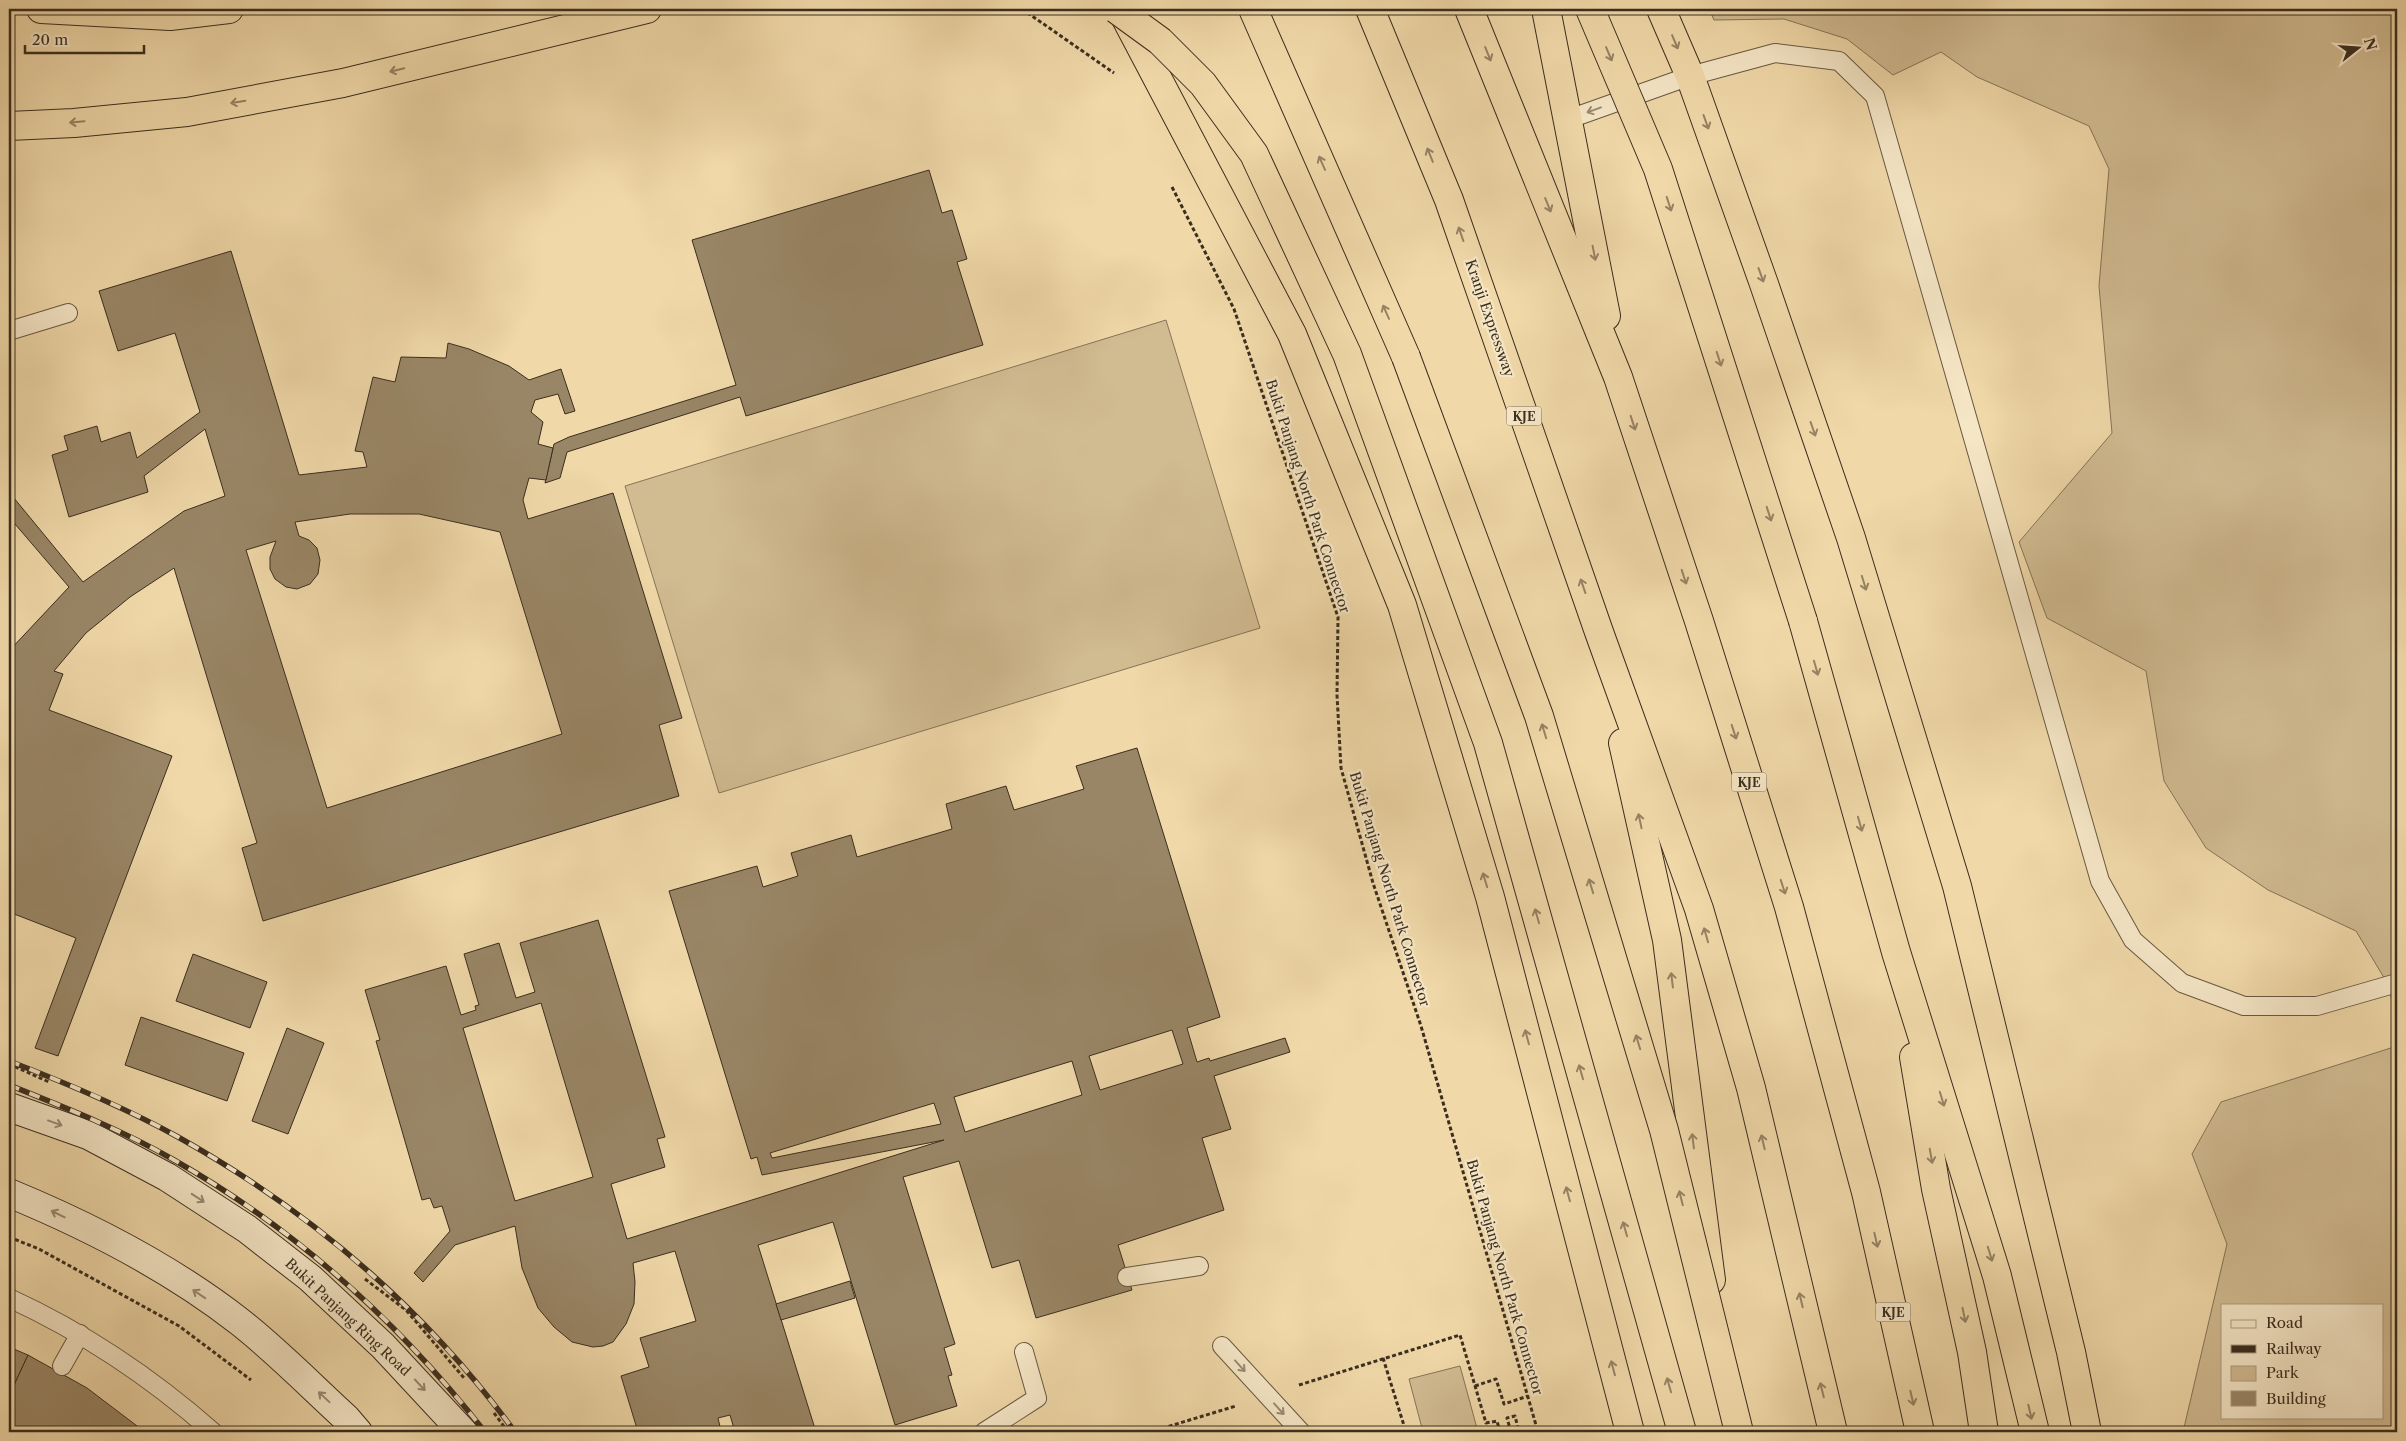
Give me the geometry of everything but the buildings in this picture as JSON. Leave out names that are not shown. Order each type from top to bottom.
[{"type":"highway","points":[[41,9],[170,16],[228,9]]},
{"type":"highway","points":[[445,59],[567,9]]},
{"type":"highway","points":[[9,126],[74,123],[187,112],[343,83],[647,9]]},
{"type":"highway","points":[[1116,9],[1160,40],[1203,84],[1254,154],[1347,354],[1488,743],[1682,1432]]},
{"type":"highway","points":[[1121,9],[1292,334],[1402,605],[1490,897],[1630,1432]]},
{"type":"highway","points":[[1253,9],[1406,356],[1539,716],[1664,1130],[1739,1432]]},
{"type":"highway","name":"Kranji Expressway","points":[[1370,9],[1449,200],[1599,632]]},
{"type":"highway","name":"KJE","points":[[1469,9],[1618,377],[1699,622],[1789,907],[1866,1192],[1920,1432]]},
{"type":"highway","points":[[1546,9],[1618,377]]},
{"type":"highway","points":[[1590,9],[1658,169],[1803,621],[1896,952],[1997,1276],[2035,1432]]},
{"type":"highway","points":[[1661,9],[1690,76],[1851,538],[1957,886],[2071,1352],[2088,1432]]},
{"type":"highway","points":[[1599,632],[1667,940],[1731,1432]]},
{"type":"highway","name":"KJE","points":[[1599,632],[1701,918],[1751,1088],[1833,1432]]},
{"type":"highway","points":[[1896,952],[1936,1189],[1972,1352],[1984,1432]]},
{"type":"main road","name":"Bukit Panjang Ring Road","points":[[9,1107],[88,1135],[167,1177],[247,1229],[310,1278],[383,1346],[463,1432]]},
{"type":"main road","points":[[9,1193],[54,1212],[162,1269],[240,1322],[340,1412],[358,1432]]},
{"type":"lane","points":[[1569,119],[1690,76],[1775,52],[1839,61],[1875,96],[2100,881],[2133,940],[2182,983],[2244,1006],[2317,1006],[2397,982]]},
{"type":"lane","points":[[9,331],[68,313]]},
{"type":"lane","points":[[1127,1277],[1199,1266]]},
{"type":"lane","points":[[9,1300],[80,1334],[135,1370],[213,1432]]},
{"type":"lane","points":[[62,1366],[80,1334]]},
{"type":"lane","points":[[1222,1346],[1300,1432]]},
{"type":"lane","points":[[984,1432],[1037,1398],[1024,1352]]},
{"type":"path","points":[[1022,9],[1115,74]]},
{"type":"path","name":"Bukit Panjang North Park Connector","points":[[1168,178],[1234,309],[1338,617],[1337,695],[1341,768],[1374,883],[1421,1026],[1538,1432]]},
{"type":"path","points":[[9,1237],[39,1249],[179,1326],[257,1384]]},
{"type":"path","points":[[1328,1375],[1460,1335],[1486,1423],[1497,1421],[1500,1432]]},
{"type":"path","points":[[1383,1358],[1406,1432]]},
{"type":"path","points":[[1475,1386],[1496,1379],[1504,1404],[1528,1396]]},
{"type":"path","points":[[1511,1432],[1507,1418],[1515,1416],[1519,1432]]},
{"type":"green space","points":[[1709,9],[2397,9],[2397,1028],[2389,986],[2356,931],[2268,890],[2206,848],[2164,781],[2146,671],[2047,618],[2019,542],[2112,433],[2099,286],[2109,169],[2089,126],[1977,77],[1941,52],[1893,75],[1847,39],[1784,19],[1714,20]]},
{"type":"green space","points":[[1166,320],[1260,628],[719,793],[625,486]]},
{"type":"green space","points":[[2397,1046],[2397,1432],[2183,1432],[2227,1244],[2192,1154],[2221,1102]]},
{"type":"green space","points":[[1460,1366],[1478,1432],[1423,1432],[1409,1379]]},
{"type":"railway","points":[[9,1061],[95,1096],[158,1126],[227,1166],[274,1197],[363,1266],[404,1305],[480,1387],[515,1432]]},
{"type":"railway","points":[[9,1085],[93,1120],[154,1149],[219,1187],[262,1216],[304,1248],[381,1316],[452,1391],[485,1432]]}]
